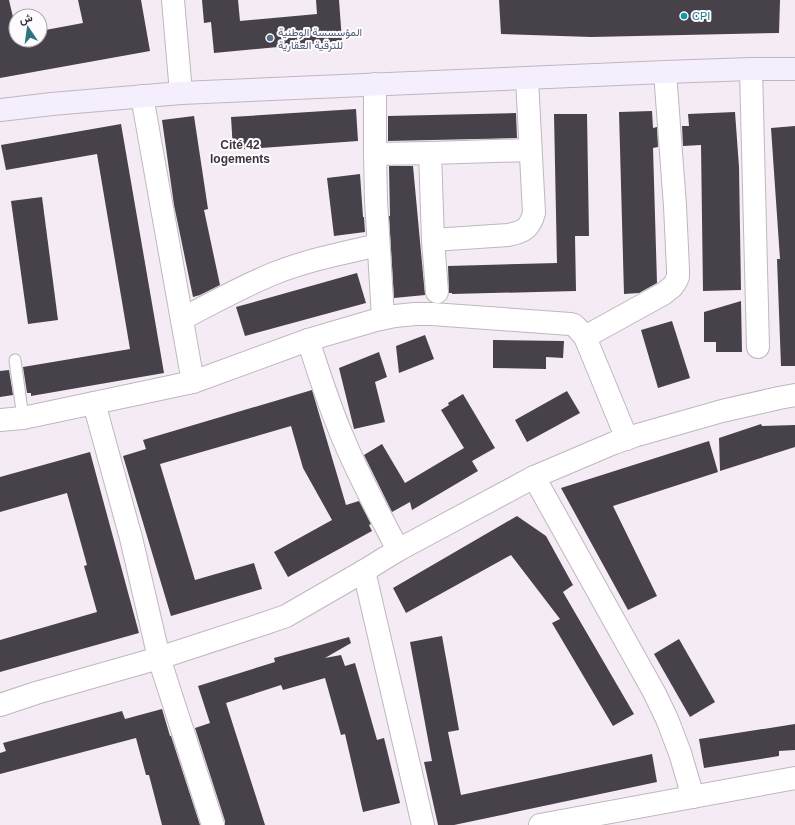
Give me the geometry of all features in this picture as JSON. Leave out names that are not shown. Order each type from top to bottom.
[{"type":"street","points":[[173,0],[182,93]]},
{"type":"street","points":[[751,69],[758,346]]},
{"type":"street","points":[[0,110],[182,93],[665,72],[795,69]]},
{"type":"street","points":[[584,337],[663,294],[672,287],[677,280],[678,269],[675,206],[665,72]]},
{"type":"street","points":[[433,240],[516,234],[528,228],[534,213],[527,79]]},
{"type":"street","points":[[375,84],[376,200],[383,318]]},
{"type":"street","points":[[142,96],[193,382]]},
{"type":"street","points":[[375,154],[530,150]]},
{"type":"street","points":[[430,153],[433,240],[437,292]]},
{"type":"street","points":[[182,319],[250,283],[276,273],[306,263],[378,245]]},
{"type":"street","points":[[0,420],[24,418],[193,382],[308,340],[383,318],[415,314],[432,314],[574,325],[584,337],[627,439]]},
{"type":"street","points":[[308,340],[343,438],[398,550]]},
{"type":"street","points":[[0,706],[36,693],[159,658],[286,616],[398,550],[534,477],[614,443],[722,411],[795,395]]},
{"type":"street","points":[[94,403],[131,538],[159,658],[213,825]]},
{"type":"street","points":[[534,477],[667,718],[680,753],[693,797]]},
{"type":"street","points":[[364,571],[423,825]]},
{"type":"street","points":[[540,825],[795,778]]},
{"type":"lane","points":[[15,360],[24,418]]},
{"type":"building","points":[[0,0],[9,0],[11,8],[8,8],[8,48],[48,48],[48,30],[83,23],[78,0],[141,0],[150,51],[0,78]]},
{"type":"building","points":[[202,0],[238,0],[240,21],[317,14],[316,0],[339,0],[342,41],[214,53],[211,22],[204,23]]},
{"type":"building","name":"CPI","points":[[499,0],[780,0],[779,33],[591,37],[501,34]]},
{"type":"building","points":[[356,109],[358,141],[233,150],[231,117]]},
{"type":"building","points":[[652,111],[653,128],[657,127],[658,147],[653,148],[657,283],[639,293],[624,294],[619,112]]},
{"type":"building","points":[[735,112],[739,167],[741,290],[703,291],[701,145],[683,146],[682,126],[689,126],[688,114]]},
{"type":"building","points":[[516,113],[517,138],[388,141],[388,116]]},
{"type":"building","points":[[554,114],[587,114],[589,236],[575,236],[576,291],[449,293],[448,266],[557,263]]},
{"type":"building","points":[[194,116],[208,209],[204,210],[220,285],[193,297],[174,205],[162,120]]},
{"type":"building","points":[[121,124],[164,373],[31,396],[31,393],[27,393],[23,367],[130,349],[97,154],[6,170],[1,145]]},
{"type":"building","points":[[795,126],[795,366],[781,366],[777,259],[780,259],[771,128]]},
{"type":"building","points":[[389,166],[413,166],[425,295],[394,298],[389,216]]},
{"type":"building","points":[[360,174],[365,232],[334,236],[327,178]]},
{"type":"building","points":[[42,197],[58,320],[28,324],[11,201]]},
{"type":"building","points":[[357,273],[366,303],[245,336],[236,307]]},
{"type":"building","points":[[741,301],[742,352],[716,352],[716,342],[704,342],[704,312]]},
{"type":"building","points":[[672,321],[690,378],[658,388],[641,330]]},
{"type":"building","points":[[425,335],[434,359],[399,373],[396,346]]},
{"type":"building","points":[[493,340],[564,341],[563,358],[546,357],[546,369],[493,368]]},
{"type":"building","points":[[379,352],[387,377],[375,382],[385,422],[354,429],[339,368]]},
{"type":"building","points":[[9,370],[13,395],[0,397],[0,371]]},
{"type":"building","points":[[312,390],[346,505],[359,501],[371,524],[369,525],[372,531],[288,577],[274,552],[332,520],[303,468],[291,426],[160,464],[195,580],[254,563],[262,589],[171,616],[123,456],[146,449],[143,440]]},
{"type":"building","points":[[567,391],[580,413],[527,442],[515,420]]},
{"type":"building","points":[[463,394],[495,448],[472,461],[478,471],[412,510],[410,502],[392,512],[364,455],[382,444],[405,483],[464,448],[441,410],[449,405],[448,403]]},
{"type":"building","points":[[761,424],[762,426],[795,425],[795,447],[720,471],[719,438]]},
{"type":"building","points":[[709,441],[718,472],[613,506],[657,596],[628,610],[561,488]]},
{"type":"building","points":[[90,452],[139,633],[0,672],[0,640],[97,612],[84,566],[87,565],[67,493],[0,512],[0,477]]},
{"type":"building","points":[[517,516],[546,536],[573,585],[563,592],[634,714],[613,726],[552,623],[560,619],[511,555],[406,613],[393,588]]},
{"type":"building","points":[[442,636],[459,730],[448,732],[461,795],[652,754],[657,782],[454,825],[438,825],[424,762],[432,761],[410,642]]},
{"type":"building","points":[[349,637],[351,643],[325,658],[341,655],[345,666],[355,663],[377,740],[384,738],[400,803],[363,812],[345,734],[341,735],[325,678],[283,690],[281,685],[226,703],[265,825],[225,825],[195,728],[210,723],[198,686],[275,662],[274,658]]},
{"type":"building","points":[[679,639],[715,702],[690,717],[654,654]]},
{"type":"building","points":[[162,709],[200,825],[162,825],[149,775],[146,775],[136,738],[0,774],[0,753],[6,751],[3,743],[122,711],[125,719]]},
{"type":"building","points":[[795,724],[795,750],[779,751],[779,756],[704,768],[699,739]]},
{"type":"place","name":"CPI","points":[[684,16]]},
{"type":"place","name":"المؤسسسة الوطنية للترقية العقارية","points":[[270,38]]},
{"type":"district","name":"Cité 42 logements","points":[[240,152]]}]
